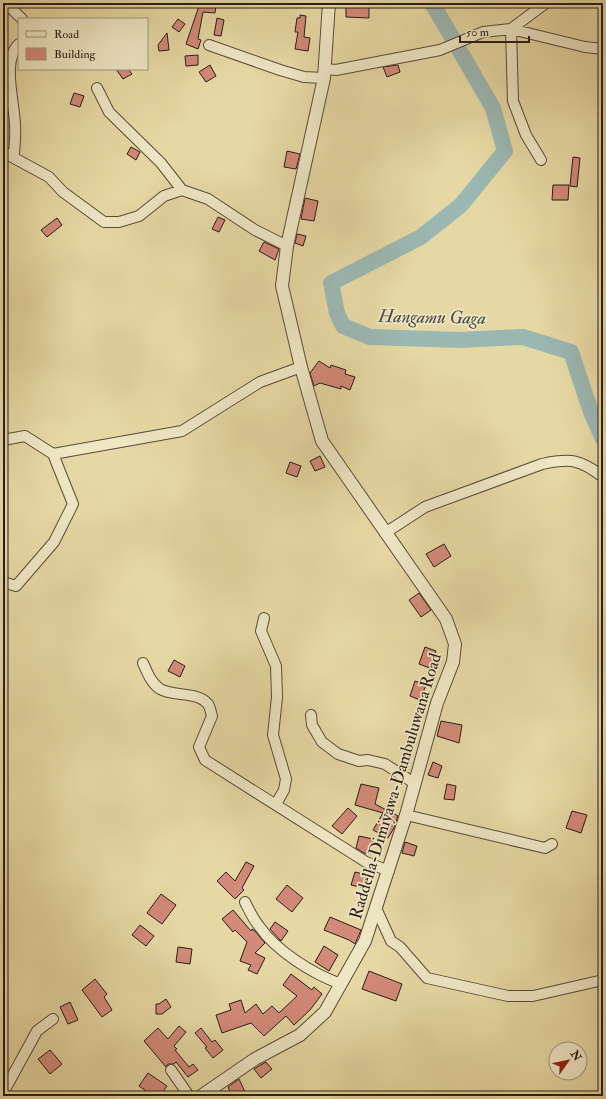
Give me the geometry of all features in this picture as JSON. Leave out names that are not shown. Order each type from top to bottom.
[{"type":"street","points":[[6,3],[21,18]]},
{"type":"street","name":"Raddella-Dimiyawa-Dambuluwana Road","points":[[204,1095],[255,1059],[300,1035],[325,1012],[365,941],[406,815],[437,703],[453,662],[455,644],[446,619],[322,441],[301,367],[282,286],[287,246],[324,73],[329,3]]},
{"type":"street","points":[[511,29],[546,3]]},
{"type":"street","points":[[209,45],[304,77],[440,50],[483,32],[511,29],[585,47],[603,49]]},
{"type":"street","points":[[511,29],[513,101],[526,135],[541,160]]},
{"type":"street","points":[[14,157],[15,126],[9,70],[15,48],[18,45]]},
{"type":"street","points":[[97,88],[109,112],[161,163],[182,190],[208,199],[255,230],[287,246]]},
{"type":"street","points":[[3,152],[49,177],[63,192],[104,222],[120,222],[139,216],[164,196],[182,190]]},
{"type":"street","points":[[53,454],[182,431],[260,382],[301,367]]},
{"type":"street","points":[[3,440],[25,436],[53,454],[73,504],[54,542],[16,586],[3,582]]},
{"type":"street","points":[[386,533],[425,507],[542,464],[573,460],[592,468],[603,477]]},
{"type":"street","points":[[264,618],[261,631],[276,666],[277,698],[273,735],[286,779],[284,790],[276,804]]},
{"type":"street","points":[[142,663],[150,680],[159,688],[168,693],[198,698],[208,704],[212,716],[199,747],[205,760],[366,862],[389,871]]},
{"type":"street","points":[[311,715],[312,725],[322,742],[338,754],[359,762],[368,760],[385,764],[414,783]]},
{"type":"street","points":[[406,815],[545,848],[552,844]]},
{"type":"street","points":[[245,902],[259,927],[273,943],[291,957],[328,979],[341,984]]},
{"type":"street","points":[[376,908],[391,940],[400,947],[427,978],[508,996],[533,996],[603,980]]},
{"type":"street","points":[[3,1093],[37,1031],[53,1019]]},
{"type":"street","points":[[171,1070],[189,1096]]},
{"type":"building","points":[[200,3],[216,4],[215,13],[203,12],[198,39],[201,40],[198,49],[186,44]]},
{"type":"building","points":[[346,3],[369,3],[369,18],[346,17]]},
{"type":"building","points":[[300,15],[306,16],[304,37],[310,38],[308,51],[295,49],[298,32],[295,32],[297,18],[300,18]]},
{"type":"building","points":[[217,18],[224,20],[221,36],[214,35]]},
{"type":"building","points":[[178,19],[185,24],[179,32],[172,27]]},
{"type":"building","points":[[167,33],[169,50],[159,51],[158,45]]},
{"type":"building","points":[[198,55],[198,65],[186,66],[185,56]]},
{"type":"building","points":[[210,65],[216,76],[206,82],[199,72]]},
{"type":"building","points":[[398,65],[400,72],[387,77],[383,67]]},
{"type":"building","points":[[117,70],[129,70],[132,74],[123,79]]},
{"type":"building","points":[[74,93],[84,96],[80,107],[70,104]]},
{"type":"building","points":[[131,147],[140,152],[136,160],[127,154]]},
{"type":"building","points":[[287,151],[300,154],[296,169],[284,167]]},
{"type":"building","points":[[573,157],[580,158],[577,187],[570,186]]},
{"type":"building","points":[[553,185],[569,185],[568,200],[552,200]]},
{"type":"building","points":[[305,198],[318,201],[314,221],[301,219]]},
{"type":"building","points":[[218,217],[225,220],[219,232],[212,229]]},
{"type":"building","points":[[57,218],[62,225],[47,237],[41,230]]},
{"type":"building","points":[[297,234],[306,236],[303,246],[295,243]]},
{"type":"building","points":[[264,242],[279,249],[275,260],[259,251]]},
{"type":"building","points":[[319,361],[330,368],[331,365],[346,370],[345,374],[355,377],[350,390],[341,386],[341,389],[320,383],[314,386],[310,373]]},
{"type":"building","points":[[320,456],[325,467],[315,471],[310,461]]},
{"type":"building","points":[[290,462],[301,466],[297,477],[286,473]]},
{"type":"building","points":[[444,544],[451,556],[434,567],[426,554]]},
{"type":"building","points":[[419,593],[431,610],[421,617],[409,600]]},
{"type":"building","points":[[425,647],[436,651],[430,668],[419,664]]},
{"type":"building","points":[[174,660],[185,666],[180,677],[168,671]]},
{"type":"building","points":[[415,681],[426,685],[420,700],[410,696]]},
{"type":"building","points":[[441,721],[462,725],[459,743],[437,736]]},
{"type":"building","points":[[433,762],[442,766],[438,778],[428,775]]},
{"type":"building","points":[[361,784],[379,788],[375,804],[398,816],[394,828],[388,838],[373,830],[383,813],[355,805]]},
{"type":"building","points":[[447,784],[456,786],[454,800],[444,799]]},
{"type":"building","points":[[348,808],[357,816],[342,834],[332,826]]},
{"type":"building","points":[[572,811],[587,815],[581,833],[566,828]]},
{"type":"building","points":[[359,836],[373,839],[370,854],[364,853],[356,848]]},
{"type":"building","points":[[405,842],[417,846],[414,856],[402,853]]},
{"type":"building","points":[[246,862],[254,866],[242,888],[244,890],[235,899],[217,881],[226,872],[235,881]]},
{"type":"building","points":[[355,872],[367,875],[363,888],[351,885]]},
{"type":"building","points":[[287,885],[303,898],[292,912],[276,899]]},
{"type":"building","points":[[161,894],[176,905],[162,924],[147,913]]},
{"type":"building","points":[[233,910],[251,931],[252,929],[255,931],[265,943],[255,953],[265,958],[257,974],[248,970],[251,965],[240,961],[247,942],[235,930],[233,932],[222,919]]},
{"type":"building","points":[[330,917],[361,930],[355,944],[324,930]]},
{"type":"building","points":[[275,922],[288,931],[281,941],[270,929]]},
{"type":"building","points":[[140,925],[154,936],[146,946],[132,935]]},
{"type":"building","points":[[324,946],[338,955],[329,971],[315,962]]},
{"type":"building","points":[[178,947],[192,949],[190,964],[176,962]]},
{"type":"building","points":[[369,971],[402,984],[396,1001],[362,989]]},
{"type":"building","points":[[291,974],[312,990],[314,987],[322,994],[310,1010],[294,1025],[286,1016],[264,1036],[251,1023],[222,1033],[216,1015],[231,1010],[229,1004],[241,1000],[245,1013],[256,1004],[263,1014],[272,1006],[279,1013],[297,996],[283,985]]},
{"type":"building","points":[[95,979],[107,994],[104,997],[112,1010],[102,1017],[82,990]]},
{"type":"building","points":[[166,999],[171,1007],[162,1014],[156,1014],[156,1004],[159,1004]]},
{"type":"building","points":[[70,1002],[78,1020],[68,1024],[60,1007]]},
{"type":"building","points":[[179,1026],[186,1032],[174,1046],[177,1049],[175,1050],[189,1067],[193,1064],[198,1070],[188,1077],[176,1062],[174,1064],[168,1064],[166,1067],[144,1041],[158,1028],[168,1039]]},
{"type":"building","points":[[201,1028],[212,1042],[215,1040],[223,1050],[213,1058],[205,1048],[207,1047],[195,1033]]},
{"type":"building","points":[[50,1050],[62,1064],[50,1074],[38,1059]]},
{"type":"building","points":[[266,1062],[272,1069],[261,1078],[254,1069]]},
{"type":"building","points":[[148,1073],[167,1086],[160,1096],[153,1096],[139,1086]]},
{"type":"building","points":[[239,1079],[246,1094],[241,1096],[232,1096],[228,1087]]},
{"type":"waterway","name":"Hangamu Gaga","points":[[432,3],[493,108],[505,151],[461,205],[421,237],[331,283],[337,313],[343,326],[370,337],[459,340],[523,337],[571,352],[591,412],[603,439]]}]
